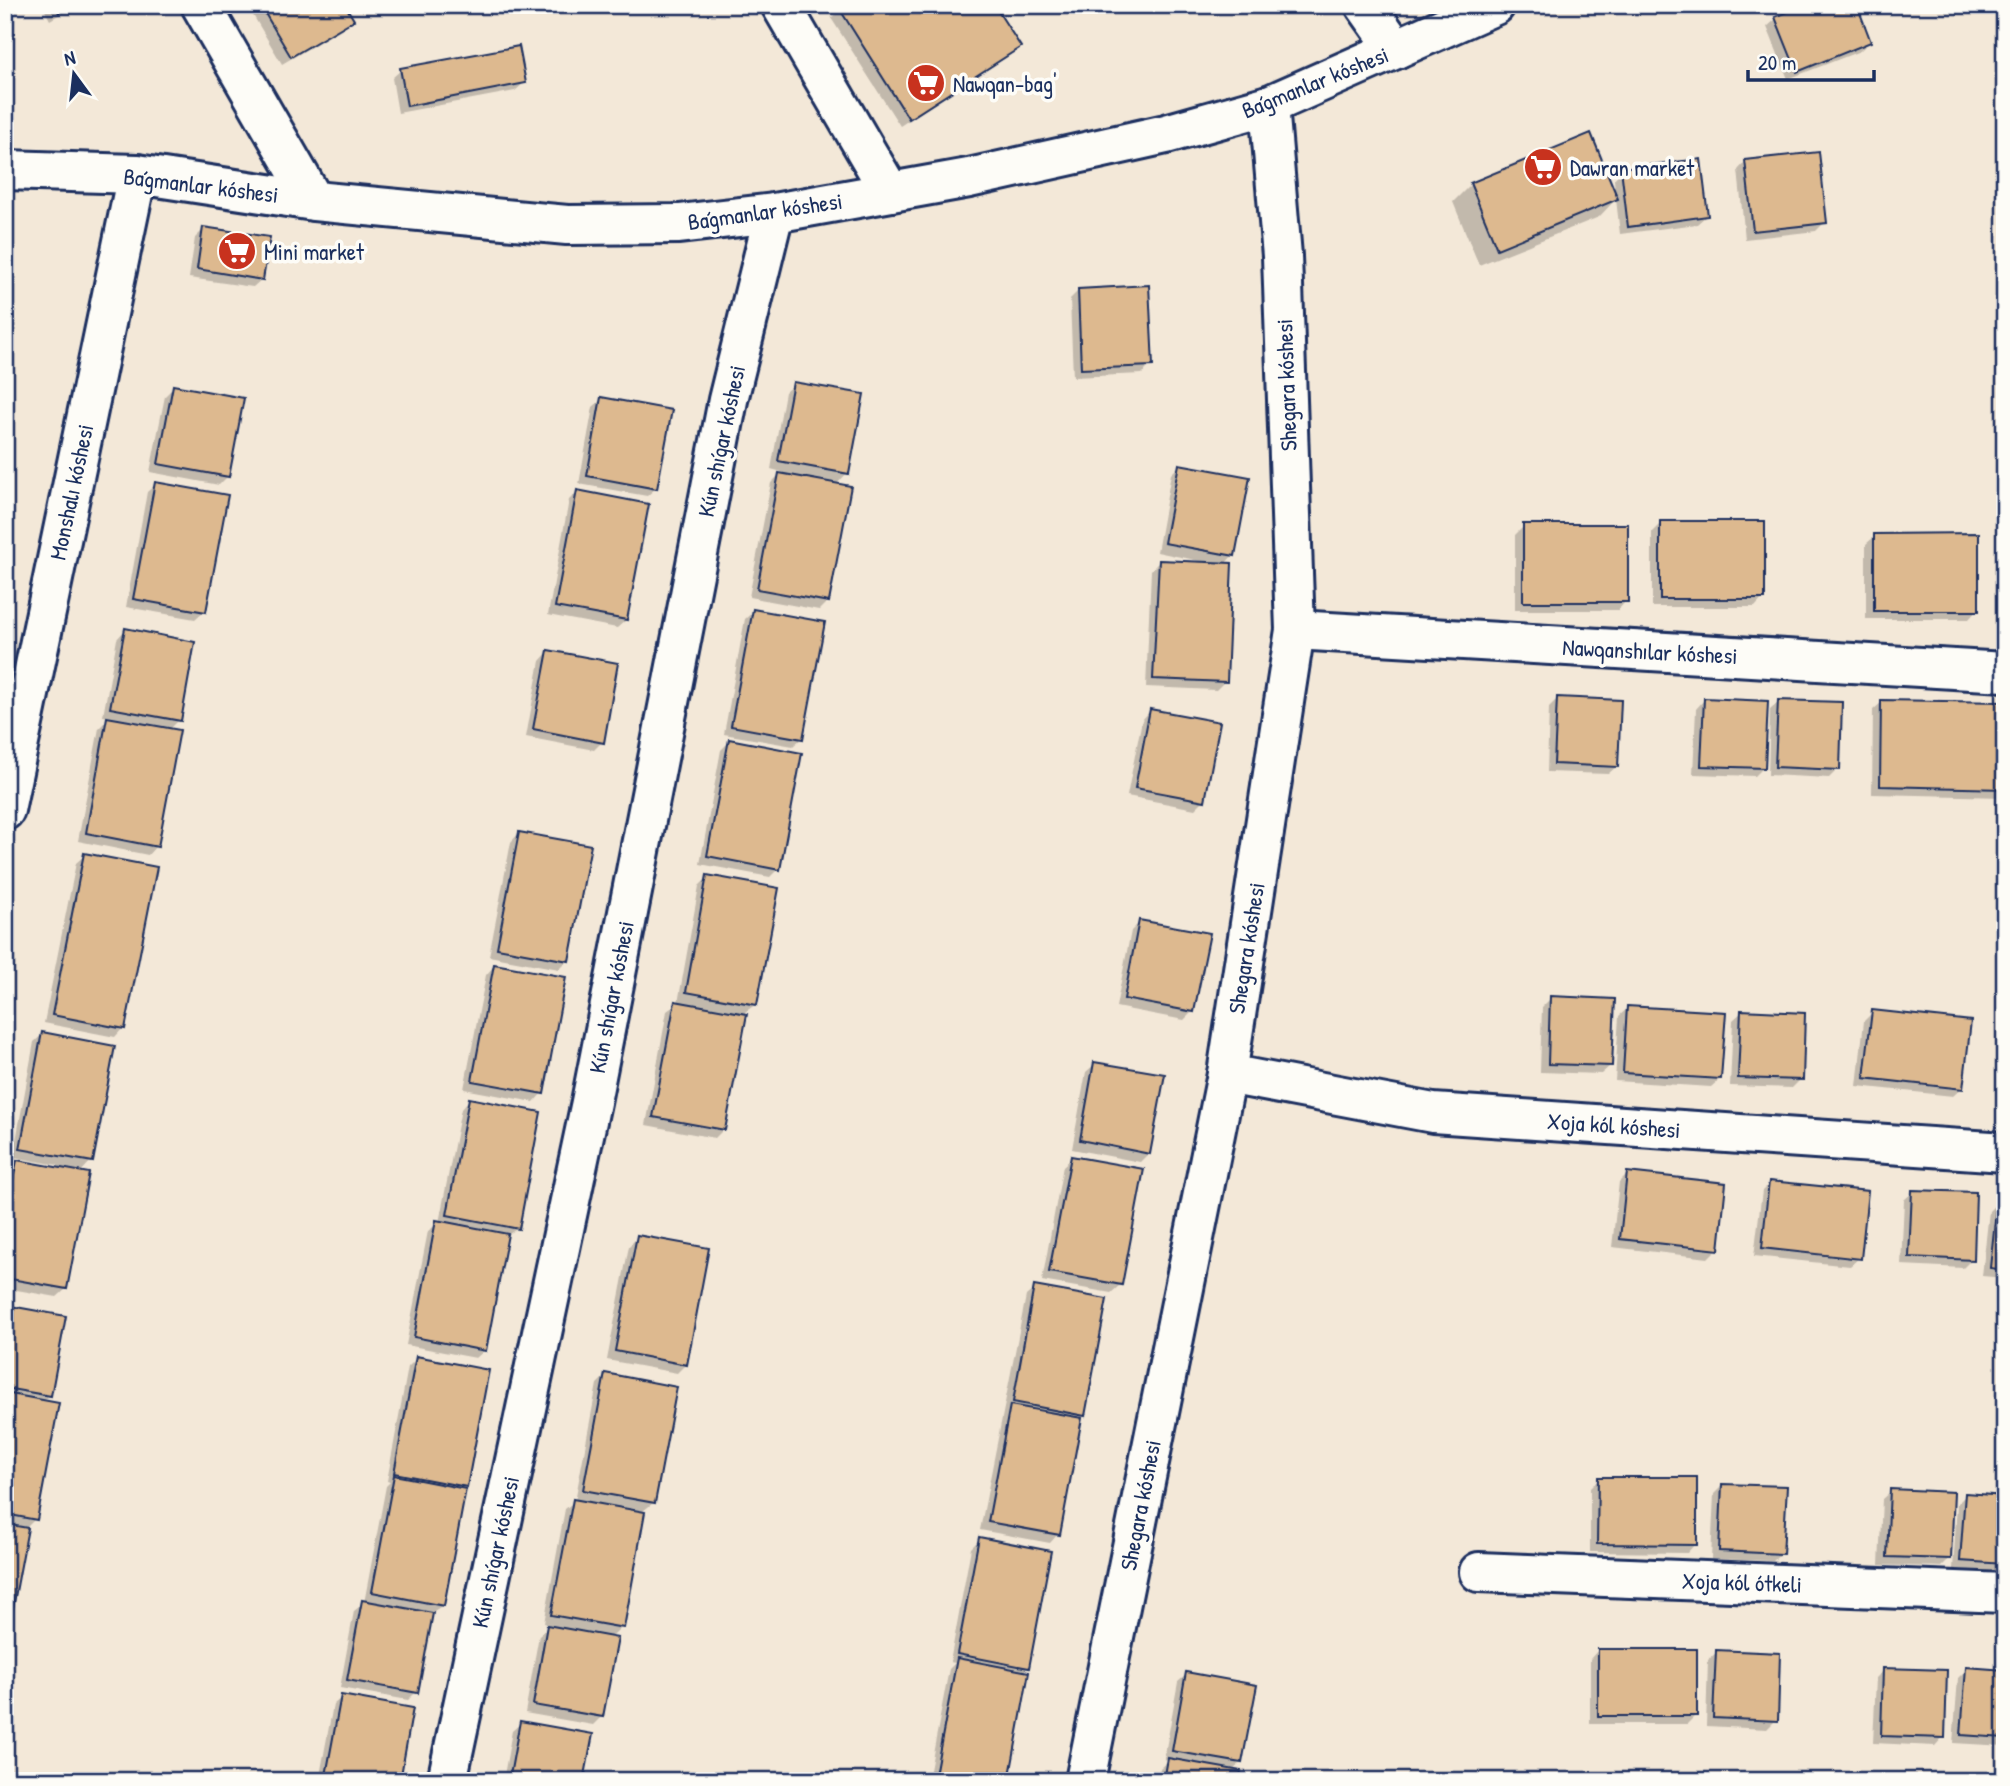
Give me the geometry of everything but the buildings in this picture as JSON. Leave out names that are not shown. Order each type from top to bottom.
[{"type":"street","points":[[201,5],[314,201]]},
{"type":"street","points":[[782,5],[890,192]]},
{"type":"street","points":[[1365,5],[1396,49]]},
{"type":"street","name":"Baǵmanlar kóshesi","points":[[5,170],[137,174],[314,201],[566,225],[679,224],[774,213],[890,192],[1153,137],[1269,105],[1495,5]]},
{"type":"street","name":"Shegara kóshesi","points":[[1085,1781],[1227,1074],[1295,630],[1282,256],[1269,105]]},
{"type":"street","name":"Monshalı kóshesi","points":[[5,810],[137,174]]},
{"type":"street","name":"Kún shıǵar kóshesi","points":[[447,1781],[591,1102],[728,400],[774,213]]},
{"type":"street","name":"Nawqanshılar kóshesi","points":[[1295,630],[2005,671]]},
{"type":"street","name":"Xoja kól kóshesi","points":[[1227,1074],[1433,1113],[2005,1152]]},
{"type":"street","name":"Xoja kól ótkeli","points":[[1479,1572],[2005,1593]]},
{"type":"place","name":"Nawqan-bag'","points":[[926,83]]},
{"type":"place","name":"Dawran market","points":[[1543,167]]},
{"type":"place","name":"Mini market","points":[[237,251]]}]
